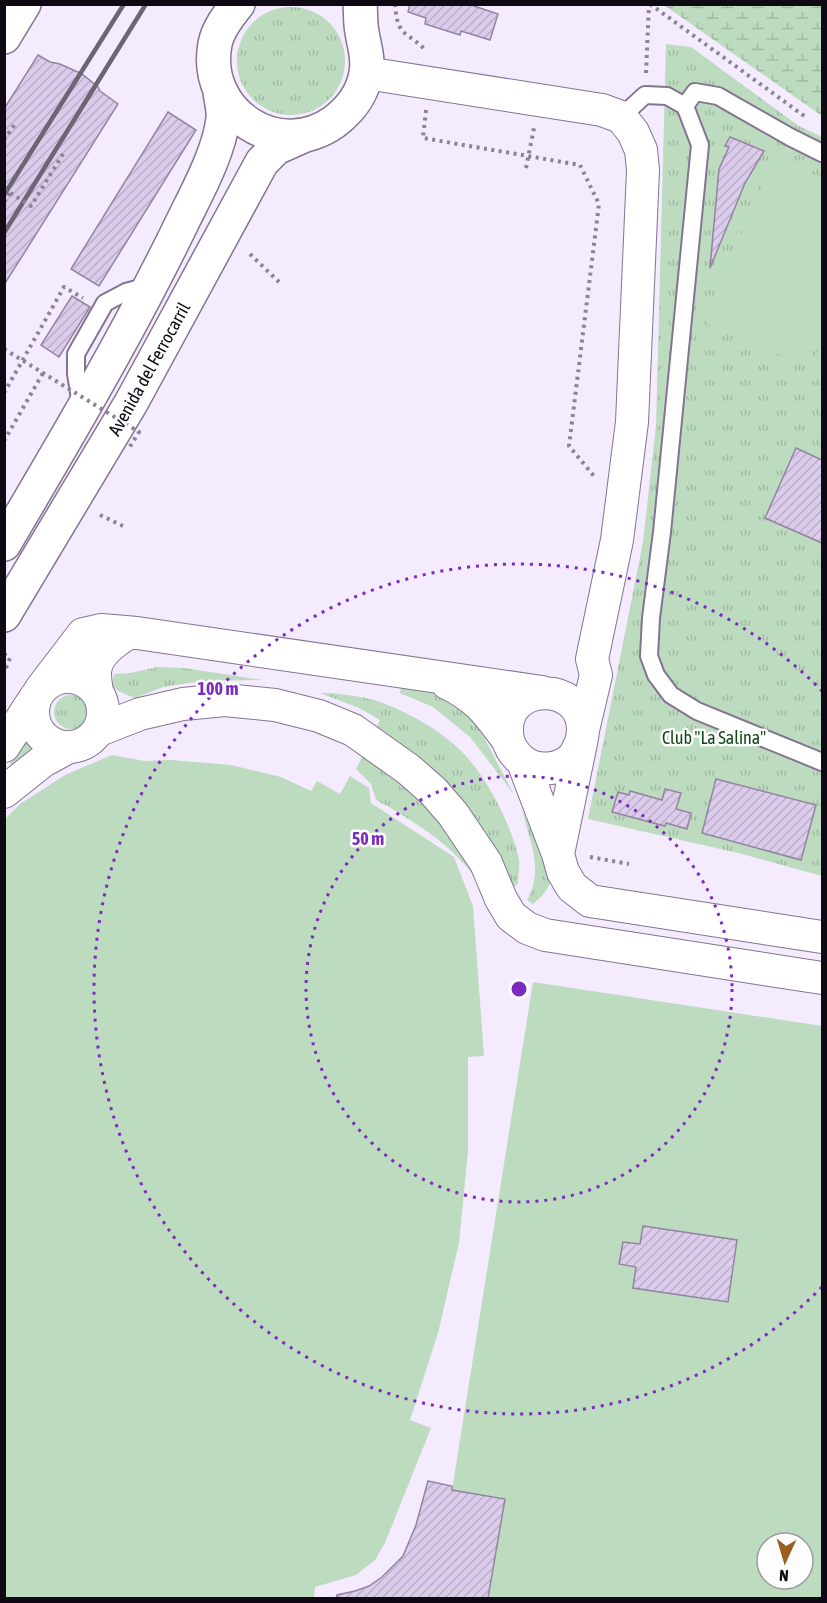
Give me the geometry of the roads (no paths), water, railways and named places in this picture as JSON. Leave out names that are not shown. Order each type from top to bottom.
[{"type":"main road","points":[[4,37],[24,4]]},
{"type":"main road","points":[[4,544],[152,285],[216,147],[224,117],[214,68],[215,43],[225,20],[238,4]]},
{"type":"main road","points":[[342,4],[351,13],[361,18],[367,52],[366,73]]},
{"type":"main road","name":"Avenida del Ferrocarril","points":[[4,615],[131,403],[262,162],[276,148],[325,128],[344,114],[358,95],[366,73]]},
{"type":"main road","points":[[220,92],[234,112],[247,124],[279,136],[303,136]]},
{"type":"street","points":[[366,73],[602,110],[621,117],[633,132],[641,150],[643,170],[632,422],[617,540],[592,659],[596,675],[582,736],[574,755],[563,764],[550,768],[536,768],[515,751],[507,726],[510,714],[518,703],[529,695],[548,693],[592,659]]},
{"type":"street","points":[[4,746],[38,693],[83,634],[101,630],[548,693],[566,699],[575,707],[581,718],[582,736],[573,855],[563,872],[572,887],[590,901],[822,937]]},
{"type":"street","points":[[97,692],[94,670],[103,653],[128,633]]},
{"type":"street","points":[[70,677],[81,679],[97,692],[104,712],[103,721],[93,738],[76,747],[67,748],[55,746],[45,740],[33,720],[32,709],[38,693],[50,682],[70,677]]},
{"type":"street","points":[[435,677],[464,691],[486,710],[515,751],[573,855]]},
{"type":"street","points":[[99,730],[140,714],[183,704],[225,700],[275,705],[319,716],[352,730],[408,769],[433,791],[453,814],[486,863],[511,916],[527,928],[545,935],[822,978]]},
{"type":"street","points":[[4,792],[43,761],[67,748]]},
{"type":"lane","points":[[685,105],[695,92],[718,96],[790,138],[822,153]]},
{"type":"lane","points":[[621,117],[645,95],[667,96],[685,105],[700,145],[649,656],[656,675],[672,694],[697,711],[822,762]]},
{"type":"railway","points":[[4,195],[124,4]]},
{"type":"railway","points":[[4,233],[146,4]]},
{"type":"park label","name":"Club \"La Salina\"","points":[[714,737]]}]
